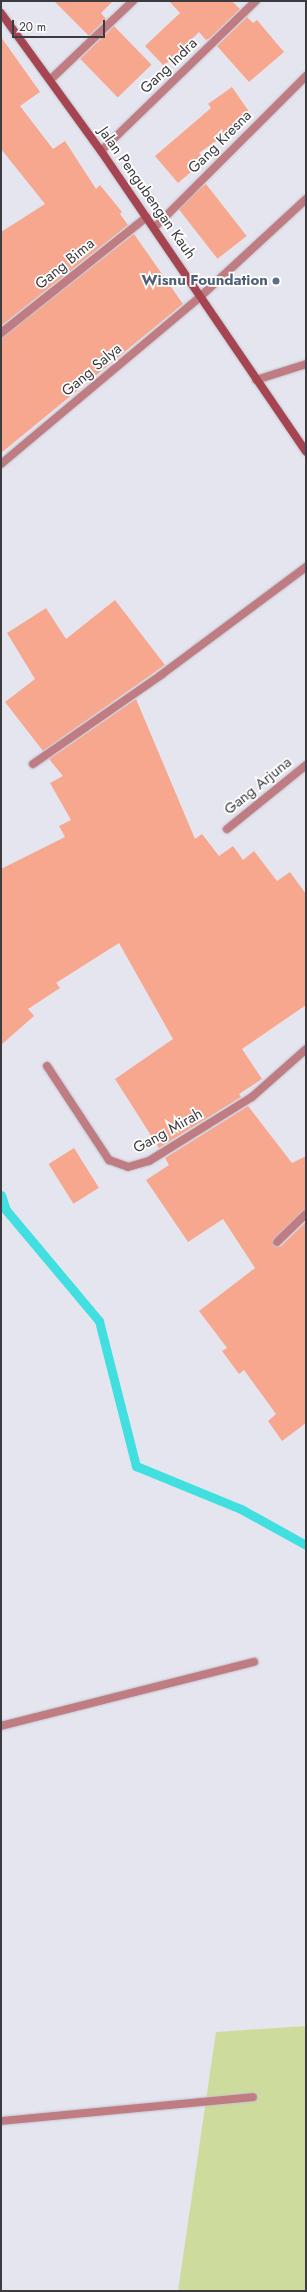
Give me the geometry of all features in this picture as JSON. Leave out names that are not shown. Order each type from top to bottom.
[{"type":"street","points":[[50,80],[133,1]]},
{"type":"street","name":"Gang Indra","points":[[101,150],[256,1]]},
{"type":"street","name":"Jalan Pengubengan Kauh","points":[[1,13],[101,150],[201,296],[256,380],[306,451]]},
{"type":"street","name":"Gang Kresna","points":[[154,228],[306,76]]},
{"type":"street","points":[[201,296],[306,199]]},
{"type":"street","name":"Gang Bima","points":[[1,333],[147,217]]},
{"type":"street","name":"Gang Salya","points":[[1,464],[201,296]]},
{"type":"street","points":[[256,380],[306,364]]},
{"type":"street","points":[[33,764],[161,675],[306,567]]},
{"type":"street","name":"Gang Arjuna","points":[[226,829],[306,765]]},
{"type":"street","name":"Gang Mirah","points":[[47,1066],[109,1160],[128,1167],[149,1161],[240,1105],[306,1049]]},
{"type":"street","points":[[277,1242],[306,1214]]},
{"type":"street","points":[[1,1726],[254,1662]]},
{"type":"street","points":[[1,2121],[253,2097]]},
{"type":"green space","points":[[306,2026],[306,2291],[178,2291],[216,2032]]},
{"type":"building","points":[[54,1],[113,1],[101,13],[106,19],[89,36]]},
{"type":"building","points":[[169,1],[232,1],[240,9],[210,38],[206,40],[199,32],[164,66],[145,46],[180,13]]},
{"type":"building","points":[[247,17],[253,23],[257,20],[284,52],[249,82],[217,46]]},
{"type":"building","points":[[114,26],[152,65],[118,97],[80,59]]},
{"type":"building","points":[[1,37],[40,92],[20,106],[53,149],[65,141],[96,189],[100,185],[122,212],[120,214],[128,225],[1,326],[1,232],[45,204],[1,149]]},
{"type":"building","points":[[232,87],[252,116],[199,153],[205,160],[178,183],[155,156],[211,108],[208,104]]},
{"type":"building","points":[[206,184],[247,236],[217,259],[177,207]]},
{"type":"building","points":[[134,234],[183,304],[1,453],[1,338]]},
{"type":"building","points":[[115,600],[165,665],[43,751],[5,702],[35,679],[7,633],[46,608],[66,639]]},
{"type":"building","points":[[136,699],[195,839],[202,834],[219,856],[233,846],[243,860],[254,851],[277,881],[290,872],[306,894],[306,1005],[242,1049],[262,1079],[239,1094],[241,1097],[159,1148],[115,1079],[173,1039],[119,943],[56,983],[60,988],[28,1009],[34,1016],[1,1045],[1,869],[65,837],[59,826],[71,820],[50,783],[63,776],[49,759]]},
{"type":"building","points":[[248,1106],[292,1163],[306,1156],[306,1209],[272,1241],[275,1247],[281,1246],[306,1222],[306,1423],[282,1441],[268,1421],[276,1414],[244,1370],[239,1374],[222,1351],[227,1348],[199,1311],[255,1268],[223,1219],[188,1242],[146,1180],[169,1165],[165,1158]]},
{"type":"building","points":[[74,1148],[99,1188],[73,1204],[49,1164]]},
{"type":"waterway","points":[[1,1195],[6,1210],[99,1321],[136,1466],[241,1509],[306,1545]]},
{"type":"place","name":"Wisnu Foundation","points":[[276,281]]}]
